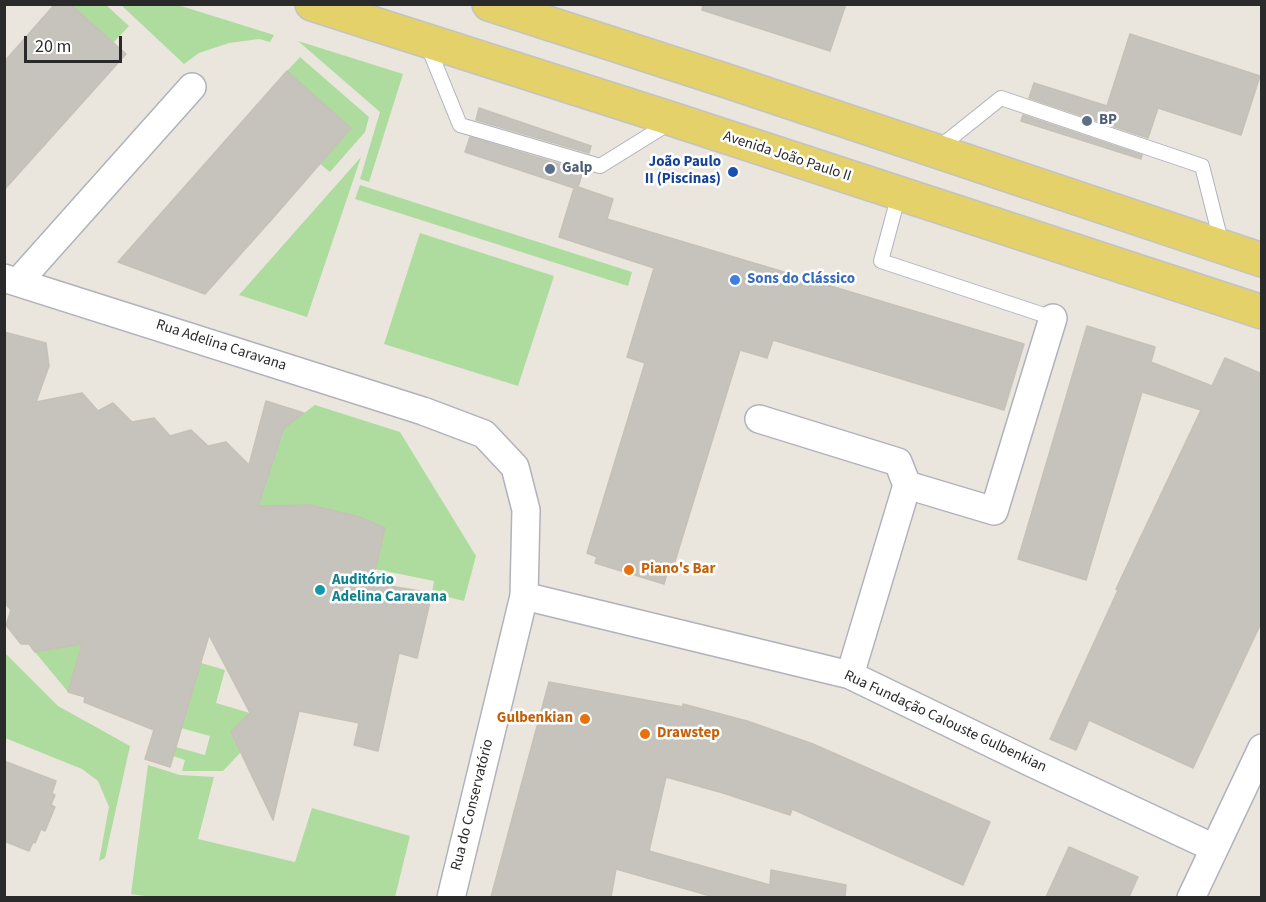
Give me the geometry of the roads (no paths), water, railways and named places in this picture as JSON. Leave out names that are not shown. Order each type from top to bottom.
[{"type":"main road","name":"Avenida João Paulo II","points":[[312,4],[1262,312]]},
{"type":"main road","points":[[489,4],[1262,260]]},
{"type":"street","name":"Rua Adelina Caravana","points":[[192,87],[11,280],[423,411]]},
{"type":"street","points":[[907,485],[994,511],[1053,318]]},
{"type":"street","name":"Rua do Conservatório","points":[[423,411],[484,434],[515,467],[526,510],[524,596],[450,897]]},
{"type":"street","points":[[759,419],[898,462],[907,485],[850,675]]},
{"type":"street","name":"Rua Fundação Calouste Gulbenkian","points":[[524,596],[850,675],[1214,849]]},
{"type":"street","points":[[1191,897],[1262,748]]},
{"type":"lane","points":[[425,40],[460,125],[600,166],[675,120]]},
{"type":"lane","points":[[934,152],[1001,98],[1202,166],[1222,247]]},
{"type":"lane","points":[[899,194],[881,261],[1053,318]]},
{"type":"place","name":"BP","points":[[1087,121]]},
{"type":"place","name":"Galp","points":[[550,169]]},
{"type":"place","name":"João Paulo II (Piscinas)","points":[[733,172]]},
{"type":"place","name":"Sons do Clássico","points":[[735,280]]},
{"type":"place","name":"Piano's Bar","points":[[629,570]]},
{"type":"place","name":"Auditório Adelina Caravana","points":[[320,590]]},
{"type":"place","name":"Gulbenkian","points":[[585,719]]},
{"type":"place","name":"Drawstep","points":[[645,734]]}]
